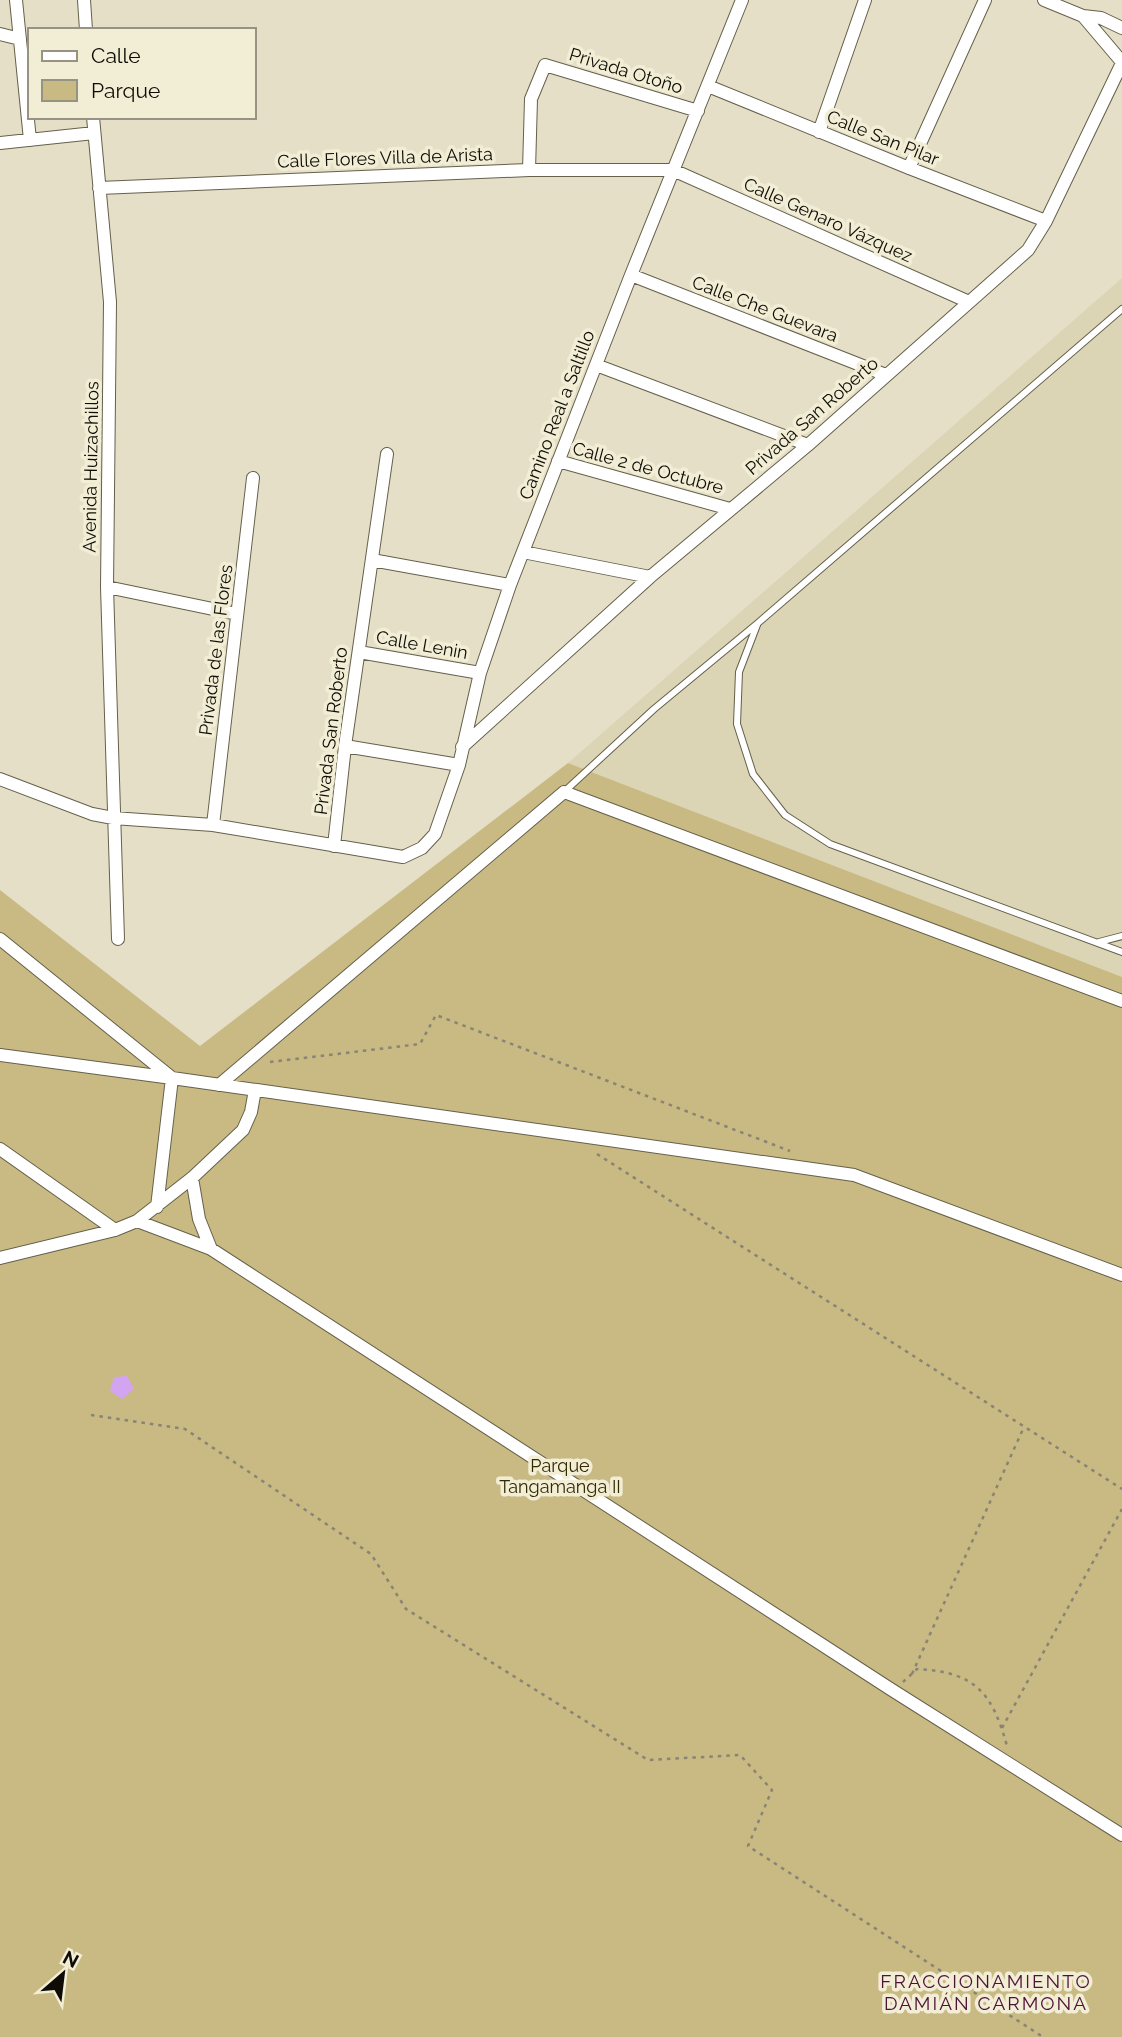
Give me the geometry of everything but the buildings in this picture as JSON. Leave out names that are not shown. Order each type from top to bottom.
[{"type":"street","points":[[16,0],[30,140]]},
{"type":"street","points":[[84,0],[86,28]]},
{"type":"street","points":[[819,132],[865,0]]},
{"type":"street","points":[[909,168],[985,0]]},
{"type":"street","points":[[1044,0],[1083,16],[1101,18],[1122,28]]},
{"type":"street","name":"Camino Real a Saltillo","points":[[334,846],[403,857],[422,848],[435,834],[459,765],[480,673],[510,585],[740,1]]},
{"type":"street","points":[[1083,16],[1122,63]]},
{"type":"street","points":[[0,34],[20,39]]},
{"type":"street","name":"Privada San Roberto","points":[[462,747],[650,577],[808,445],[1028,250],[1046,221],[1122,63]]},
{"type":"street","name":"Privada Otoño","points":[[529,170],[531,99],[545,65],[698,111]]},
{"type":"street","name":"Calle San Pilar","points":[[708,86],[1046,221]]},
{"type":"street","name":"Avenida Huizachillos","points":[[93,119],[110,302],[107,587],[118,939]]},
{"type":"street","points":[[0,143],[94,133]]},
{"type":"street","name":"Calle Flores Villa de Arista","points":[[99,188],[529,170],[673,170]]},
{"type":"street","name":"Calle Genaro Vázquez","points":[[673,170],[969,302]]},
{"type":"street","name":"Calle Che Guevara","points":[[631,275],[886,375]]},
{"type":"street","points":[[596,365],[808,445]]},
{"type":"street","name":"Privada San Roberto","points":[[334,846],[345,746],[387,454]]},
{"type":"street","name":"Calle 2 de Octubre","points":[[558,461],[730,509]]},
{"type":"street","name":"Privada de las Flores","points":[[213,825],[253,478]]},
{"type":"street","points":[[523,552],[650,577]]},
{"type":"street","points":[[372,560],[510,585]]},
{"type":"street","points":[[107,587],[237,614]]},
{"type":"street","name":"Calle Lenin","points":[[359,652],[480,673]]},
{"type":"street","points":[[345,746],[459,765]]},
{"type":"street","points":[[0,779],[92,814],[213,825],[334,846]]},
{"type":"street","points":[[219,1085],[564,792],[1122,1001]]},
{"type":"street","points":[[0,939],[172,1078]]},
{"type":"street","points":[[0,1055],[854,1175],[1122,1275]]},
{"type":"street","points":[[157,1207],[172,1078]]},
{"type":"street","points":[[0,1258],[115,1230],[137,1222],[192,1178],[243,1130],[251,1112],[255,1090]]},
{"type":"street","points":[[0,1149],[115,1230]]},
{"type":"street","points":[[192,1178],[199,1219],[211,1249]]},
{"type":"street","points":[[137,1222],[211,1249],[892,1690],[1122,1835]]},
{"type":"lane","points":[[564,792],[654,709],[758,623],[1122,309]]},
{"type":"lane","points":[[758,623],[739,672],[737,724],[753,774],[786,815],[830,844],[1122,951]]},
{"type":"lane","points":[[1098,943],[1122,936]]},
{"type":"path","points":[[270,1062],[421,1044],[436,1015],[790,1151]]},
{"type":"path","points":[[591,1150],[1122,1489]]},
{"type":"path","points":[[91,1415],[185,1429],[371,1554],[406,1609],[648,1760],[740,1755],[772,1790],[748,1846],[1043,2037]]},
{"type":"path","points":[[912,1674],[1024,1427]]},
{"type":"path","points":[[1002,1728],[1122,1509]]},
{"type":"path","points":[[892,1690],[917,1669],[940,1670],[964,1677],[991,1701],[1013,1767]]},
{"type":"shaded area","points":[[1122,278],[1122,977],[568,763]]},
{"type":"green space","name":"Parque Tangamanga II","points":[[568,763],[1122,977],[1122,2037],[0,2037],[0,890],[200,1046]]},
{"type":"district","name":"FRACCIONAMIENTO DAMIÁN CARMONA","points":[[986,1992]]}]
